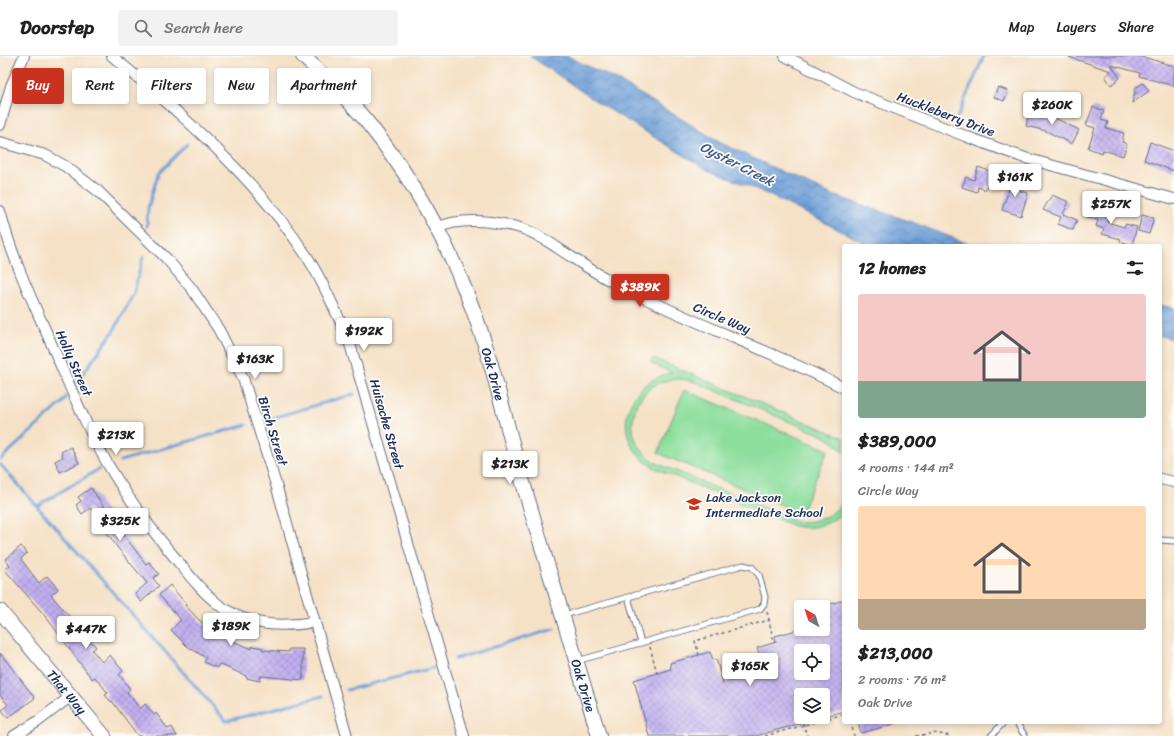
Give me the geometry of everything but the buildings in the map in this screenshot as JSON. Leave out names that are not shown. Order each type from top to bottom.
[{"type":"street","points":[[0,125],[11,86],[24,56]]},
{"type":"street","name":"Huisache Street","points":[[112,56],[159,95],[267,202],[306,255],[329,296],[350,344],[464,736]]},
{"type":"street","name":"Oak Drive","points":[[303,56],[333,85],[370,125],[416,191],[437,228],[469,298],[599,736]]},
{"type":"street","name":"Huckleberry Drive","points":[[785,56],[854,92],[965,136],[1025,158],[1174,199]]},
{"type":"street","name":"Birch Street","points":[[0,142],[45,155],[65,166],[98,191],[167,259],[207,309],[231,351],[243,378],[277,488],[347,736]]},
{"type":"street","name":"Holly Street","points":[[0,211],[13,257],[89,430],[115,476],[154,533],[202,590],[219,605],[236,615],[250,622],[270,626],[289,626],[314,622]]},
{"type":"street","name":"Circle Way","points":[[437,228],[450,222],[484,222],[518,228],[542,238],[583,264],[655,303],[790,361],[842,387]]},
{"type":"street","points":[[1162,479],[1174,482]]},
{"type":"street","name":"That Way","points":[[0,611],[104,736]]},
{"type":"street","points":[[14,736],[37,722],[71,696]]},
{"type":"lane","points":[[1162,540],[1174,541]]},
{"type":"lane","points":[[563,615],[743,565],[752,567],[759,574],[765,597],[764,604],[760,609],[576,662]]},
{"type":"lane","points":[[628,597],[641,643]]},
{"type":"lane","points":[[991,736],[1002,724]]},
{"type":"lane","points":[[1017,724],[1025,736]]},
{"type":"path","points":[[699,655],[695,641],[769,620],[774,643]]},
{"type":"path","points":[[648,641],[657,673]]},
{"type":"path","points":[[830,718],[842,714]]},
{"type":"path","points":[[765,736],[804,724],[807,736]]},
{"type":"path","points":[[851,724],[854,736]]},
{"type":"path","points":[[916,736],[933,733],[951,736]]},
{"type":"green space","points":[[653,358],[842,437],[842,451],[836,444],[824,436],[695,382],[675,379],[658,383],[645,393],[636,406],[633,421],[635,437],[643,452],[659,464],[796,521],[803,522],[823,518],[829,515],[842,503],[842,513],[833,520],[815,527],[794,526],[657,469],[642,458],[632,445],[627,431],[627,416],[632,401],[641,389],[654,379],[672,373],[651,363]]},
{"type":"green space","points":[[684,390],[828,450],[801,513],[658,453]]},
{"type":"water","name":"Oyster Creek","points":[[530,56],[567,56],[619,81],[721,143],[830,194],[912,222],[969,244],[867,244],[763,192],[706,169],[600,104]]},
{"type":"water","points":[[1162,305],[1174,308],[1174,339],[1162,336]]},
{"type":"waterway","points":[[957,118],[984,56]]},
{"type":"waterway","points":[[147,226],[148,208],[158,174],[187,144]]},
{"type":"waterway","points":[[76,383],[113,332],[134,293],[143,257]]},
{"type":"waterway","points":[[269,419],[354,394]]},
{"type":"waterway","points":[[0,460],[63,402],[66,397]]},
{"type":"waterway","points":[[120,461],[246,425]]},
{"type":"waterway","points":[[0,464],[226,721],[323,696]]},
{"type":"waterway","points":[[37,506],[99,469]]},
{"type":"waterway","points":[[455,659],[554,629]]},
{"type":"waterway","points":[[347,690],[433,668]]},
{"type":"place","name":"Lake Jackson Intermediate School","points":[[694,504]]}]
